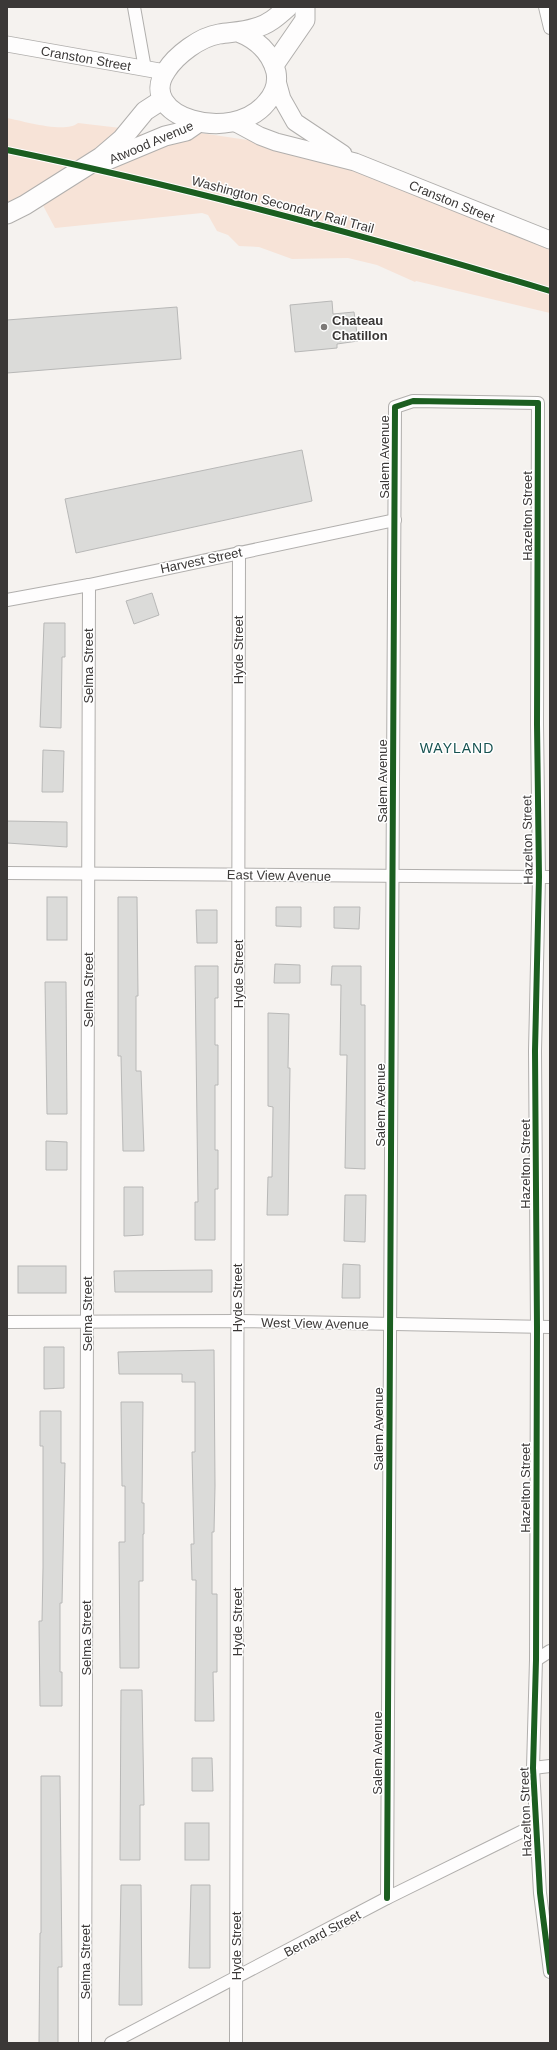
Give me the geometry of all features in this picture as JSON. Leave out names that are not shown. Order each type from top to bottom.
[{"type":"main road","points":[[288,7],[272,20],[256,28],[238,32],[217,34],[184,50],[165,72],[160,86],[162,100],[184,118],[199,122],[217,124],[234,122],[252,116],[264,106],[272,96],[276,73],[304,20],[305,7]]},
{"type":"main road","points":[[238,32],[252,37],[268,53],[276,73]]},
{"type":"main road","name":"Cranston Street","points":[[276,73],[282,99],[295,122],[355,162]]},
{"type":"main road","points":[[103,159],[145,111],[162,100]]},
{"type":"main road","name":"Atwood Avenue","points":[[7,214],[103,159],[165,136],[186,131],[199,122]]},
{"type":"main road","name":"Cranston Street","points":[[234,122],[260,136],[276,142],[355,162],[550,240]]},
{"type":"street","points":[[134,7],[145,69]]},
{"type":"street","points":[[545,7],[550,28]]},
{"type":"street","name":"Cranston Street","points":[[7,44],[165,72]]},
{"type":"street","name":"Salem Avenue","points":[[387,1898],[396,407],[413,401],[491,402]]},
{"type":"street","name":"Hazelton Street","points":[[491,402],[538,403],[544,426],[537,724],[545,877],[535,1051],[536,1660],[533,1768],[535,1825],[550,1972]]},
{"type":"street","name":"Harvest Street","points":[[7,600],[89,585],[395,520]]},
{"type":"street","name":"Hyde Street","points":[[236,2043],[239,552]]},
{"type":"street","name":"Selma Street","points":[[85,2043],[89,585]]},
{"type":"street","name":"East View Avenue","points":[[7,873],[545,877]]},
{"type":"street","name":"West View Avenue","points":[[7,1322],[237,1321],[550,1327]]},
{"type":"street","points":[[536,1660],[550,1651]]},
{"type":"street","points":[[533,1768],[550,1766]]},
{"type":"street","name":"Bernard Street","points":[[112,2043],[387,1898],[535,1825]]},
{"type":"shaded area","points":[[7,118],[54,127],[72,126],[78,123],[129,129],[151,139],[187,131],[261,142],[374,169],[550,239],[550,313],[415,282],[377,265],[348,258],[292,259],[259,247],[239,246],[228,235],[217,231],[208,215],[202,213],[55,228],[39,198],[7,215]]},
{"type":"building","name":"Chateau Chatillon","points":[[332,301],[333,314],[354,312],[358,341],[337,344],[337,348],[295,352],[290,305]]},
{"type":"building","points":[[177,307],[181,359],[7,373],[7,320]]},
{"type":"building","points":[[302,450],[312,501],[76,553],[65,499]]},
{"type":"building","points":[[152,593],[159,615],[134,624],[126,601]]},
{"type":"building","points":[[44,623],[65,623],[65,657],[62,657],[61,728],[40,727]]},
{"type":"building","points":[[43,750],[64,751],[63,792],[42,792]]},
{"type":"building","points":[[7,821],[67,822],[67,847],[7,843]]},
{"type":"building","points":[[47,897],[67,897],[67,940],[47,940]]},
{"type":"building","points":[[118,897],[137,897],[138,996],[136,996],[136,1071],[141,1071],[144,1151],[123,1151],[121,1056],[118,1056]]},
{"type":"building","points":[[276,907],[301,907],[301,927],[276,926]]},
{"type":"building","points":[[334,907],[360,907],[359,929],[334,928]]},
{"type":"building","points":[[196,910],[217,910],[217,943],[197,943]]},
{"type":"building","points":[[275,964],[300,965],[300,983],[274,983]]},
{"type":"building","points":[[195,966],[218,966],[218,998],[215,998],[215,1045],[218,1045],[218,1085],[215,1085],[215,1150],[218,1150],[218,1189],[215,1189],[215,1240],[195,1240],[195,1202],[198,1202]]},
{"type":"building","points":[[332,966],[361,966],[361,1005],[365,1005],[365,1169],[345,1168],[347,1055],[340,1055],[341,985],[331,985]]},
{"type":"building","points":[[45,982],[66,982],[67,1114],[47,1114]]},
{"type":"building","points":[[268,1013],[289,1014],[288,1068],[290,1068],[288,1215],[267,1215],[268,1177],[272,1177],[273,1107],[268,1106]]},
{"type":"building","points":[[46,1141],[67,1142],[67,1170],[46,1170]]},
{"type":"building","points":[[124,1187],[143,1187],[143,1235],[124,1236]]},
{"type":"building","points":[[345,1195],[366,1195],[365,1242],[344,1241]]},
{"type":"building","points":[[343,1264],[360,1265],[360,1298],[342,1298]]},
{"type":"building","points":[[18,1266],[66,1266],[66,1293],[18,1293]]},
{"type":"building","points":[[212,1270],[212,1292],[115,1292],[114,1271]]},
{"type":"building","points":[[44,1347],[64,1347],[64,1388],[44,1389]]},
{"type":"building","points":[[214,1350],[215,1486],[214,1532],[212,1532],[212,1594],[217,1594],[217,1672],[213,1672],[214,1721],[195,1721],[196,1580],[192,1580],[191,1544],[194,1544],[192,1452],[195,1452],[195,1382],[182,1382],[182,1374],[119,1374],[118,1352]]},
{"type":"building","points":[[121,1402],[143,1402],[142,1503],[144,1503],[144,1534],[143,1581],[139,1581],[139,1668],[120,1668],[119,1542],[125,1542],[125,1486],[122,1486]]},
{"type":"building","points":[[40,1411],[61,1411],[61,1463],[65,1463],[62,1603],[60,1603],[60,1672],[62,1672],[62,1706],[40,1706],[39,1621],[42,1621],[43,1446],[40,1446]]},
{"type":"building","points":[[121,1690],[142,1690],[144,1805],[140,1805],[140,1860],[120,1860]]},
{"type":"building","points":[[192,1758],[212,1758],[213,1791],[192,1791]]},
{"type":"building","points":[[41,1776],[60,1776],[62,1967],[58,1967],[58,2043],[39,2043]]},
{"type":"building","points":[[185,1823],[209,1823],[209,1860],[185,1860]]},
{"type":"building","points":[[121,1885],[141,1885],[142,2005],[119,2005]]},
{"type":"building","points":[[191,1885],[210,1885],[210,1968],[189,1968]]},
{"type":"cycle path","name":"Washington Secondary Rail Trail","points":[[7,150],[144,180],[280,214],[550,291]]},
{"type":"cycle path","points":[[387,1898],[395,407],[413,401],[538,403],[537,724],[539,877],[535,1051],[537,1327],[536,1660],[533,1768],[540,1893],[550,1972]]},
{"type":"place","name":"Chateau Chatillon","points":[[324,327]]},
{"type":"district","name":"WAYLAND","points":[[457,748]]}]
